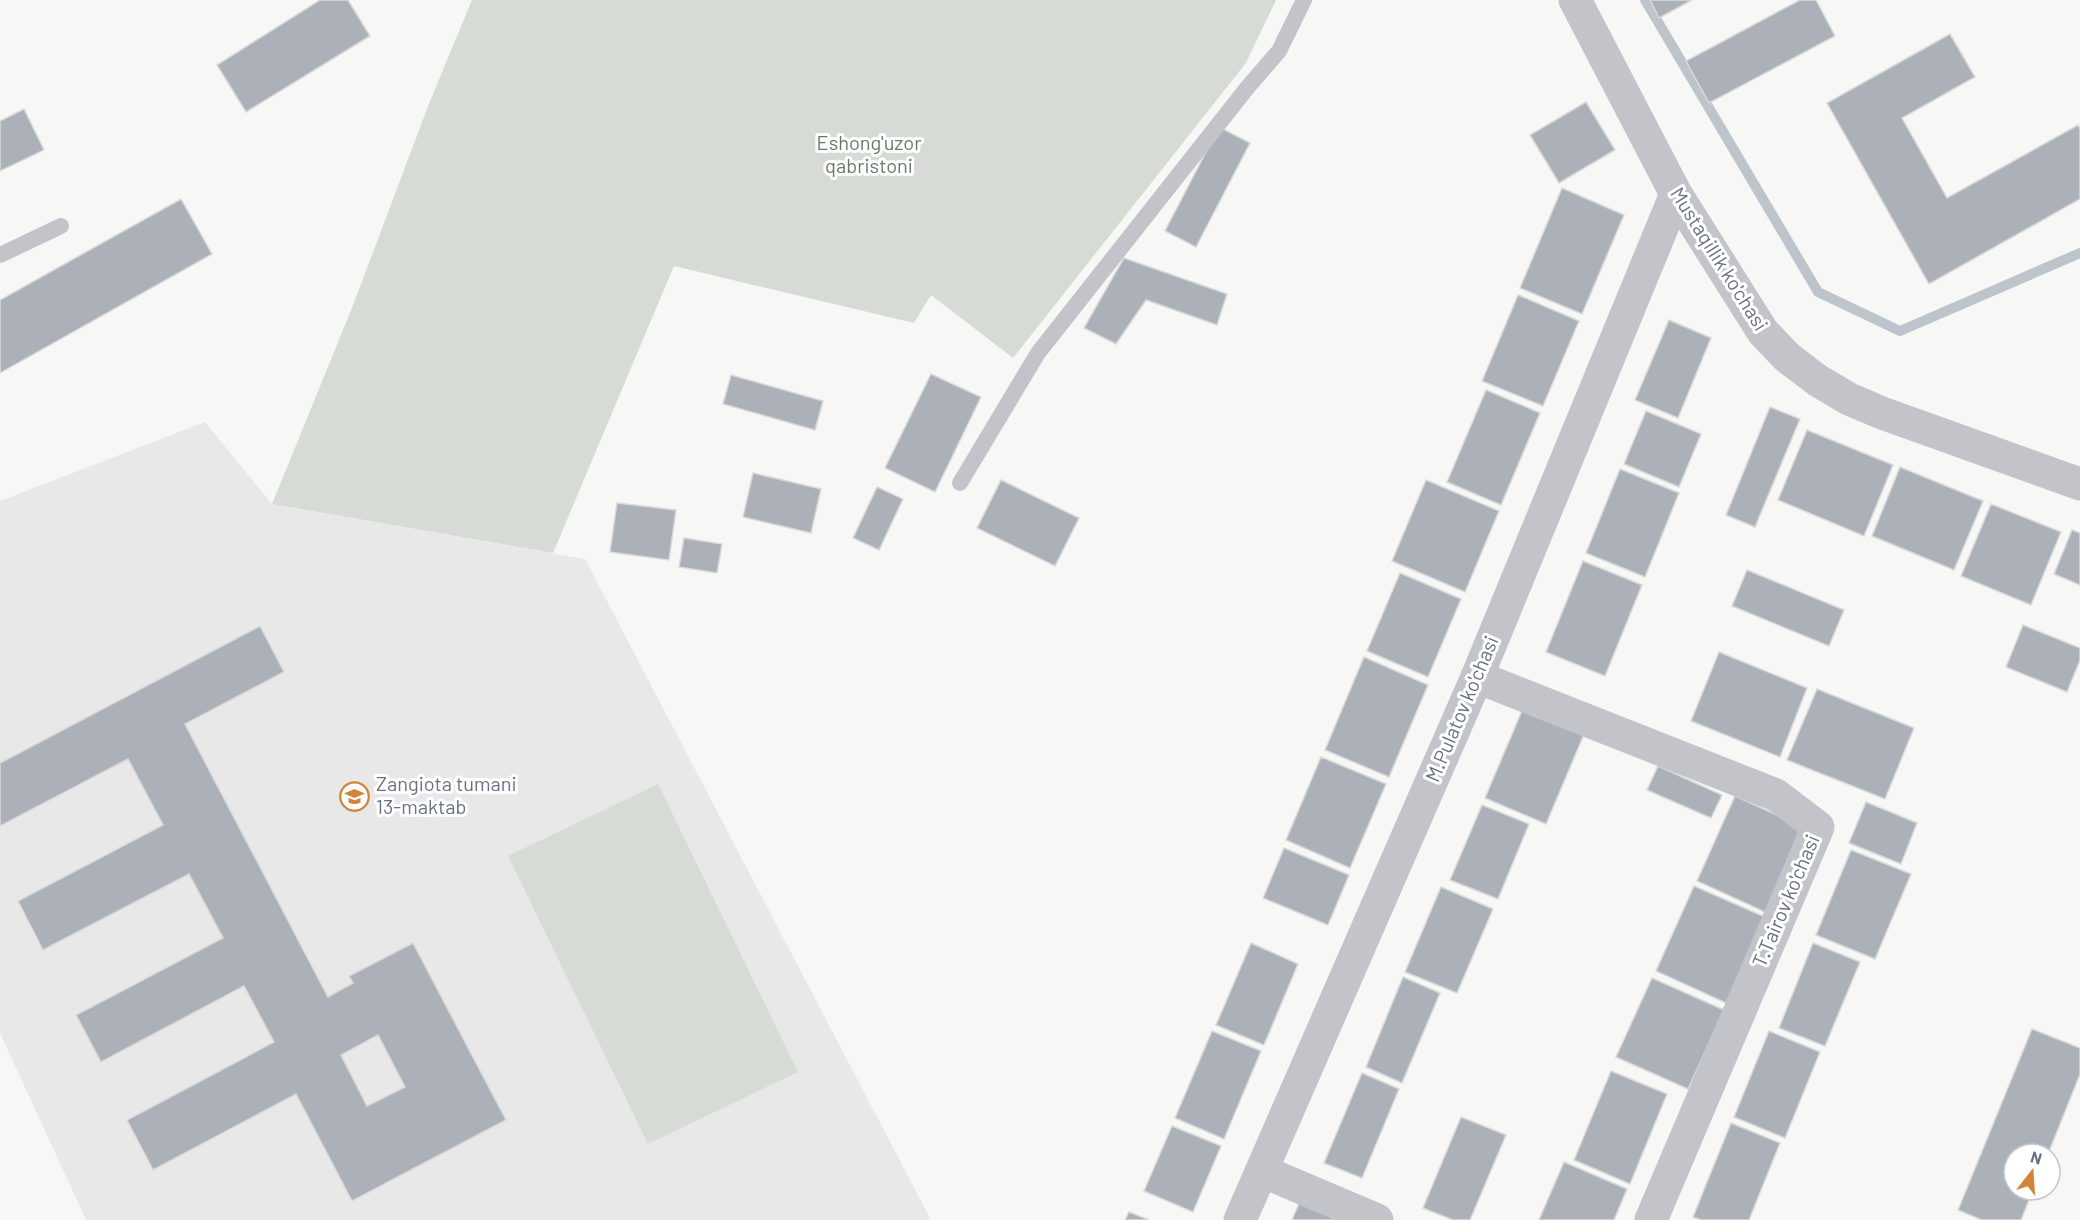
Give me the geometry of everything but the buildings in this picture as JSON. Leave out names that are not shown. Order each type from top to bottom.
[{"type":"street","name":"Mustaqillik ko'chasi","points":[[1575,0],[1676,194],[1763,332],[1788,357],[1817,380],[1849,399],[2080,484]]},
{"type":"street","name":"M.Pulatov ko'chasi","points":[[1240,1220],[1477,677],[1676,194]]},
{"type":"street","name":"T.Tairov ko'chasi","points":[[1477,677],[1776,795],[1818,827],[1651,1220]]},
{"type":"street","points":[[1262,1171],[1377,1220]]},
{"type":"lane","points":[[960,483],[1038,353],[1247,88],[1279,51],[1304,0]]},
{"type":"lane","points":[[0,255],[61,226]]},
{"type":"shaded area","name":"Zangiota tumani 13-maktab","points":[[205,422],[272,504],[585,559],[931,1220],[86,1220],[0,1033],[0,501]]},
{"type":"green space","name":"Eshong'uzor qabristoni","points":[[472,0],[1276,0],[1246,63],[1013,358],[931,295],[914,323],[674,266],[553,553],[272,504],[352,308],[430,101]]},
{"type":"green space","points":[[658,784],[798,1072],[648,1144],[508,856]]},
{"type":"waterway","points":[[1645,0],[1818,292],[1900,331],[2080,253]]},
{"type":"place","name":"Zangiota tumani 13-maktab","points":[[355,796]]}]
